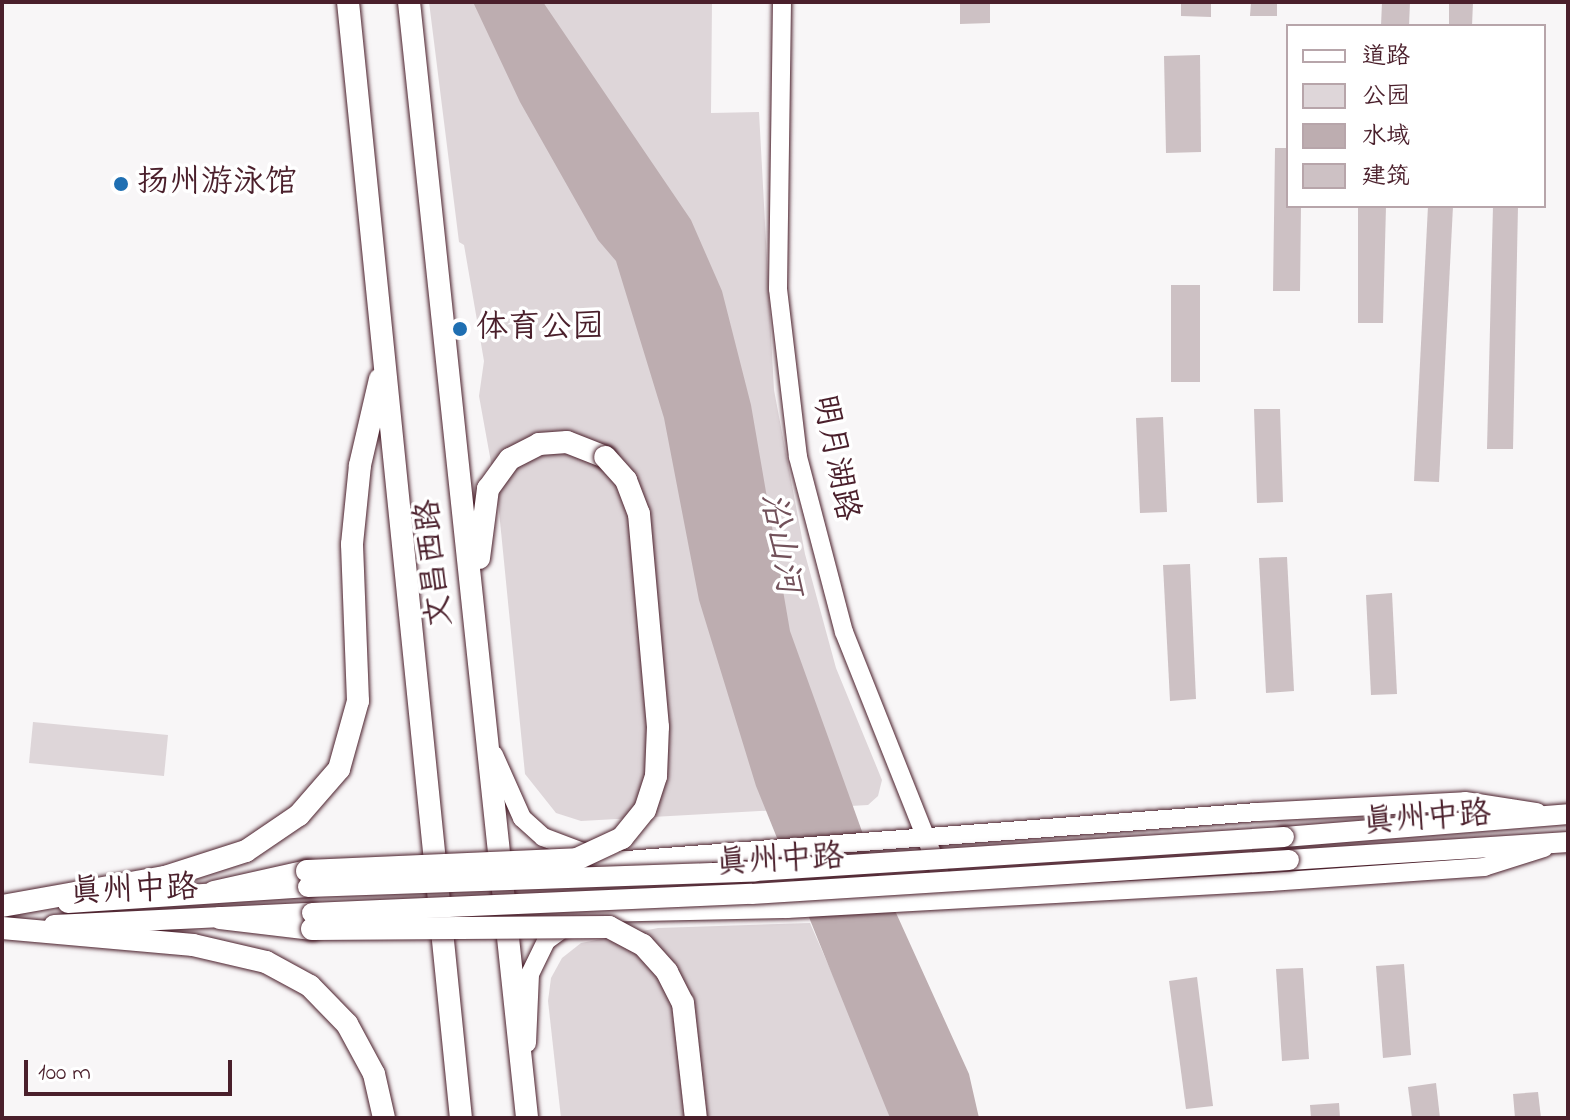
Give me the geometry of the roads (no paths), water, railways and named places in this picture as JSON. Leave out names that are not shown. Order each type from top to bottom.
[{"type":"main road","name":"文昌西路","points":[[348,2],[461,1118]]},
{"type":"main road","name":"文昌西路","points":[[409,2],[526,1114]]},
{"type":"main road","points":[[2,907],[165,877],[246,851],[299,815],[339,769],[358,701],[352,544],[360,465],[384,363]]},
{"type":"main road","points":[[214,892],[307,879],[577,859],[622,838],[645,810],[656,776],[658,727],[639,514],[626,480],[605,457],[567,442],[539,444],[510,459],[488,489],[478,537],[479,667]]},
{"type":"main road","name":"真州中路","points":[[307,879],[755,871],[1284,837],[1564,815]]},
{"type":"main road","name":"真州中路","points":[[312,921],[1565,842]]},
{"type":"main road","name":"真州中路","points":[[2,907],[214,892]]},
{"type":"main road","points":[[220,918],[609,927],[643,945],[667,972],[683,1003],[696,1118]]},
{"type":"main road","name":"真州中路","points":[[2,928],[220,918]]},
{"type":"main road","points":[[2,928],[193,945],[266,962],[310,986],[347,1024],[374,1074],[384,1118]]},
{"type":"street","name":"明月湖路","points":[[782,2],[778,289],[798,457],[844,632],[928,836],[950,902]]},
{"type":"street","points":[[485,724],[522,818],[572,851],[627,860]]},
{"type":"street","name":"真州中路","points":[[436,875],[874,839],[1465,801],[1564,815]]},
{"type":"street","name":"真州中路","points":[[441,917],[950,902],[1484,867],[1565,842]]},
{"type":"street","points":[[526,1114],[530,974],[546,941],[574,920],[625,910]]},
{"type":"water","points":[[473,2],[543,2],[691,220],[722,291],[751,405],[790,631],[873,862],[969,1074],[979,1118],[890,1118],[756,786],[699,600],[664,418],[616,261],[598,240],[520,102]]},
{"type":"place","name":"扬州游泳馆","points":[[121,184]]},
{"type":"place","name":"体育公园","points":[[460,329]]},
{"type":"water label","name":"沿山河","points":[[779,544]]}]
